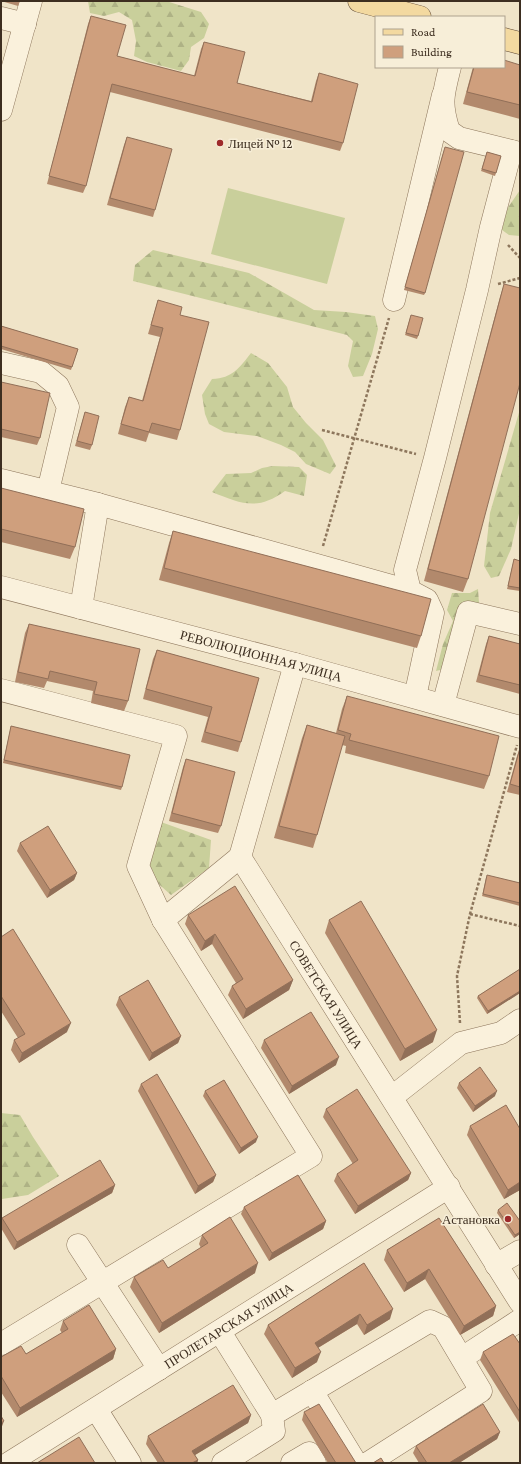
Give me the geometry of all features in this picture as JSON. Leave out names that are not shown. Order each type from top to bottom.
[{"type":"main road","points":[[359,1],[416,16]]},
{"type":"main road","points":[[505,38],[520,43]]},
{"type":"street","points":[[1,110],[6,71],[25,24],[31,1]]},
{"type":"street","points":[[1,18],[25,24]]},
{"type":"street","points":[[394,300],[450,68]]},
{"type":"street","points":[[410,590],[404,570],[435,458],[477,290],[491,227],[515,152],[459,138],[449,131],[443,108],[443,95]]},
{"type":"street","points":[[1,364],[41,372],[58,386],[68,407],[48,491]]},
{"type":"street","points":[[1,480],[98,504],[410,590],[427,600],[433,613],[415,697]]},
{"type":"street","points":[[81,608],[98,504]]},
{"type":"street","name":"РЕВОЛЮЦИОННАЯ УЛИЦА","points":[[1,587],[415,697],[443,705],[519,734]]},
{"type":"street","points":[[443,705],[468,612],[520,624]]},
{"type":"street","points":[[163,920],[240,857],[295,664]]},
{"type":"street","points":[[1,690],[176,736],[138,866],[163,920],[311,1156],[1,1344]]},
{"type":"street","name":"СОВЕТСКАЯ УЛИЦА","points":[[240,857],[520,1302]]},
{"type":"street","points":[[392,1097],[461,1043],[501,1033],[520,1020]]},
{"type":"street","name":"ПРОЛЕТАРСКАЯ УЛИЦА","points":[[9,1463],[220,1332],[448,1187]]},
{"type":"street","points":[[78,1245],[159,1369]]},
{"type":"street","points":[[496,1265],[520,1251]]},
{"type":"street","points":[[462,1358],[520,1320]]},
{"type":"street","points":[[272,1415],[430,1321],[443,1327],[481,1391],[368,1463]]},
{"type":"street","points":[[220,1332],[272,1415],[274,1431],[223,1463]]},
{"type":"street","points":[[312,1391],[356,1463]]},
{"type":"street","points":[[96,1409],[130,1463]]},
{"type":"street","points":[[292,1463],[309,1453],[315,1463]]},
{"type":"path","points":[[317,565],[394,300]]},
{"type":"path","points":[[322,430],[435,458]]},
{"type":"path","points":[[461,1043],[457,976],[470,914],[519,734]]},
{"type":"path","points":[[470,914],[520,926]]},
{"type":"green space","points":[[88,1],[166,1],[201,12],[209,24],[204,38],[191,47],[189,60],[181,71],[147,62],[134,56],[136,41],[132,20],[119,12],[104,16],[90,13]]},
{"type":"green space","points":[[228,188],[345,218],[327,284],[211,254]]},
{"type":"green space","points":[[520,190],[520,236],[509,235],[502,230],[507,209]]},
{"type":"green space","points":[[153,250],[249,273],[314,310],[375,316],[378,329],[372,354],[363,376],[353,377],[348,366],[353,341],[347,335],[133,281],[135,265]]},
{"type":"green space","points":[[251,353],[268,363],[287,387],[293,407],[323,440],[336,466],[330,474],[306,464],[295,452],[281,445],[257,436],[224,432],[209,424],[205,414],[202,395],[212,379],[225,377],[235,371]]},
{"type":"green space","points":[[520,409],[520,509],[511,549],[499,576],[491,578],[484,566],[490,513]]},
{"type":"green space","points":[[273,466],[299,467],[307,475],[304,496],[285,491],[266,501],[249,504],[232,500],[212,492],[226,474],[251,473],[262,468]]},
{"type":"green space","points":[[478,589],[479,603],[448,668],[436,671],[443,644],[453,621],[447,610],[452,593],[470,593]]},
{"type":"green space","points":[[161,822],[211,840],[209,868],[171,895],[153,879],[148,863]]},
{"type":"green space","points":[[1,1113],[20,1115],[59,1176],[28,1195],[2,1199],[1,1201]]},
{"type":"building","points":[[91,16],[126,25],[117,56],[195,76],[204,42],[245,52],[237,83],[312,102],[319,73],[358,84],[343,143],[112,84],[86,186],[49,176]]},
{"type":"building","points":[[505,60],[520,65],[520,105],[467,92],[474,68],[505,68]]},
{"type":"building","points":[[127,137],[172,149],[155,210],[110,198]]},
{"type":"building","points":[[445,147],[464,152],[425,293],[405,287]]},
{"type":"building","points":[[487,152],[501,156],[496,173],[482,169]]},
{"type":"building","points":[[504,284],[520,288],[520,383],[468,579],[428,569]]},
{"type":"building","points":[[158,300],[182,307],[180,315],[209,322],[180,430],[152,423],[149,432],[121,424],[129,397],[143,401],[163,328],[151,325]]},
{"type":"building","points":[[411,315],[423,318],[418,336],[406,333]]},
{"type":"building","points":[[1,326],[78,349],[72,367],[1,346]]},
{"type":"building","points":[[1,382],[50,393],[40,438],[1,429]]},
{"type":"building","points":[[85,412],[99,416],[92,445],[77,441]]},
{"type":"building","points":[[1,488],[84,509],[75,547],[1,529]]},
{"type":"building","points":[[173,531],[431,599],[421,636],[164,568]]},
{"type":"building","points":[[514,559],[520,561],[520,588],[508,586]]},
{"type":"building","points":[[29,624],[140,649],[128,701],[94,694],[97,682],[50,671],[48,679],[18,672]]},
{"type":"building","points":[[489,636],[520,644],[520,685],[479,675]]},
{"type":"building","points":[[157,650],[259,678],[241,742],[205,732],[212,707],[146,689]]},
{"type":"building","points":[[347,696],[499,736],[489,776],[349,740],[351,734],[338,730]]},
{"type":"building","points":[[307,725],[345,736],[317,835],[279,826]]},
{"type":"building","points":[[11,726],[130,755],[122,787],[4,760]]},
{"type":"building","points":[[520,748],[520,787],[510,784]]},
{"type":"building","points":[[186,759],[235,772],[221,826],[172,813]]},
{"type":"building","points":[[48,826],[77,873],[50,890],[20,843]]},
{"type":"building","points":[[487,875],[520,883],[520,903],[483,894]]},
{"type":"building","points":[[235,886],[293,980],[246,1009],[232,986],[243,979],[215,934],[205,941],[188,915]]},
{"type":"building","points":[[361,901],[437,1030],[405,1049],[329,920]]},
{"type":"building","points":[[13,929],[71,1023],[22,1053],[14,1040],[25,1034],[1,996],[1,937]]},
{"type":"building","points":[[520,969],[520,991],[488,1011],[478,996]]},
{"type":"building","points":[[148,980],[181,1036],[152,1053],[119,997]]},
{"type":"building","points":[[311,1012],[339,1057],[292,1086],[264,1040]]},
{"type":"building","points":[[480,1067],[497,1091],[475,1106],[459,1083]]},
{"type":"building","points":[[157,1074],[216,1175],[198,1186],[141,1084]]},
{"type":"building","points":[[224,1080],[258,1137],[241,1148],[205,1091]]},
{"type":"building","points":[[357,1089],[411,1173],[358,1206],[337,1174],[358,1160],[326,1109]]},
{"type":"building","points":[[506,1105],[520,1129],[520,1182],[508,1190],[470,1126]]},
{"type":"building","points":[[100,1160],[115,1185],[17,1242],[2,1218]]},
{"type":"building","points":[[298,1175],[326,1221],[272,1253],[244,1207]]},
{"type":"building","name":"Астановка","points":[[507,1203],[520,1221],[520,1232],[515,1235],[498,1210]]},
{"type":"building","points":[[230,1217],[258,1263],[162,1323],[134,1277],[163,1260],[168,1268],[208,1243],[202,1235]]},
{"type":"building","points":[[439,1218],[496,1306],[464,1326],[429,1269],[407,1283],[387,1250]]},
{"type":"building","points":[[364,1263],[393,1309],[367,1325],[360,1314],[315,1343],[321,1352],[295,1368],[268,1325]]},
{"type":"building","points":[[89,1305],[116,1349],[20,1408],[1,1376],[1,1357],[21,1346],[26,1354],[68,1329],[63,1321]]},
{"type":"building","points":[[513,1334],[520,1344],[520,1412],[483,1352]]},
{"type":"building","points":[[233,1385],[251,1415],[192,1451],[198,1460],[192,1463],[165,1463],[148,1436]]},
{"type":"building","points":[[319,1404],[356,1463],[336,1463],[304,1412]]},
{"type":"building","points":[[483,1404],[500,1432],[449,1463],[427,1463],[416,1446]]},
{"type":"building","points":[[1,1416],[4,1421],[1,1423]]},
{"type":"building","points":[[79,1437],[95,1463],[37,1463]]},
{"type":"building","points":[[381,1458],[384,1463],[373,1463]]},
{"type":"place","name":"Лицей № 12","points":[[220,143]]},
{"type":"place","name":"Астановка","points":[[508,1219]]}]
